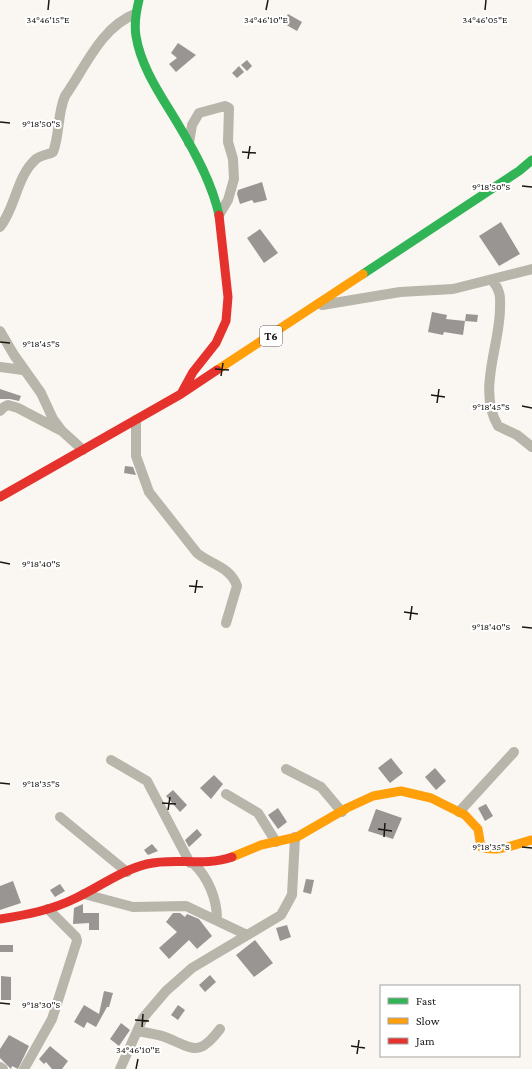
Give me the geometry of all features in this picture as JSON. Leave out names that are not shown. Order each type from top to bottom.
[{"type":"main road","points":[[139,0],[135,14],[136,36],[145,67],[189,143],[215,200],[219,215],[228,308],[226,323],[206,357],[190,374],[181,394]]},
{"type":"main road","name":"T6","points":[[0,497],[181,394],[519,171],[532,160]]},
{"type":"main road","points":[[0,919],[22,916],[48,909],[84,894],[148,863],[212,862],[295,837],[374,796],[387,792],[416,792],[465,815],[478,829],[479,842],[481,847],[486,850],[494,850],[532,840]]},
{"type":"street","points":[[0,227],[6,219],[16,190],[29,168],[36,159],[53,152],[58,134],[61,107],[65,96],[108,32],[125,17],[135,14]]},
{"type":"street","points":[[189,143],[192,125],[199,113],[225,106],[229,108],[228,142],[233,159],[234,179],[228,200],[219,215]]},
{"type":"street","points":[[314,307],[400,292],[453,289],[532,269]]},
{"type":"street","points":[[492,280],[499,290],[500,310],[499,326],[490,380],[492,415],[498,426],[517,435],[532,447]]},
{"type":"street","points":[[0,331],[23,370],[41,393],[53,419],[62,431],[83,450]]},
{"type":"street","points":[[0,367],[23,370]]},
{"type":"street","points":[[0,412],[4,407],[13,406],[62,431]]},
{"type":"street","points":[[136,420],[136,456],[149,492],[197,553],[204,559],[227,571],[235,580],[236,586],[226,623]]},
{"type":"street","points":[[459,812],[514,752]]},
{"type":"street","points":[[111,760],[147,782],[191,863],[201,871],[208,883],[217,908],[217,919]]},
{"type":"street","points":[[286,768],[322,787],[342,812]]},
{"type":"street","points":[[226,794],[258,813],[276,842]]},
{"type":"street","points":[[60,817],[127,872]]},
{"type":"street","points":[[120,1069],[143,1018],[154,1003],[171,986],[192,968],[281,915],[292,895],[295,837]]},
{"type":"street","points":[[84,894],[133,907],[186,906],[217,919],[247,935]]},
{"type":"street","points":[[24,1069],[52,1019],[77,941],[76,937],[48,909]]},
{"type":"street","points":[[138,1031],[163,1036],[182,1046],[199,1048],[209,1043],[220,1029]]},
{"type":"street","points":[[0,1066],[4,1069]]},
{"type":"building","points":[[288,14],[302,22],[297,31],[283,23]]},
{"type":"building","points":[[178,43],[196,55],[176,72],[169,64],[177,58],[171,53]]},
{"type":"building","points":[[247,60],[252,66],[247,71],[241,65]]},
{"type":"building","points":[[239,66],[244,72],[237,78],[232,73]]},
{"type":"building","points":[[262,182],[267,200],[254,203],[252,200],[240,204],[237,194],[238,190]]},
{"type":"building","points":[[501,222],[520,254],[499,266],[479,236]]},
{"type":"building","points":[[260,229],[278,253],[264,263],[247,238]]},
{"type":"building","points":[[432,312],[447,315],[446,319],[465,321],[463,335],[444,332],[443,335],[428,332]]},
{"type":"building","points":[[466,314],[478,315],[477,322],[465,321]]},
{"type":"building","points":[[0,389],[21,396],[19,401],[0,399]]},
{"type":"building","points":[[125,466],[133,467],[136,475],[124,473]]},
{"type":"building","points":[[391,758],[403,773],[390,783],[378,768]]},
{"type":"building","points":[[435,768],[446,781],[436,790],[425,777]]},
{"type":"building","points":[[214,775],[223,784],[211,799],[200,788]]},
{"type":"building","points":[[173,790],[187,805],[180,812],[166,796]]},
{"type":"building","points":[[486,804],[493,816],[485,821],[478,808]]},
{"type":"building","points":[[278,808],[287,822],[278,829],[268,815]]},
{"type":"building","points":[[376,809],[402,818],[393,839],[368,831]]},
{"type":"building","points":[[197,829],[202,835],[189,847],[185,840]]},
{"type":"building","points":[[152,844],[158,851],[148,855],[144,850]]},
{"type":"building","points":[[306,879],[314,880],[311,894],[303,892]]},
{"type":"building","points":[[13,881],[21,903],[0,910],[0,886]]},
{"type":"building","points":[[60,884],[65,891],[55,897],[50,890]]},
{"type":"building","points":[[83,904],[83,913],[99,913],[99,930],[89,930],[89,923],[73,924],[74,908]]},
{"type":"building","points":[[173,913],[180,913],[185,917],[187,914],[199,919],[212,936],[197,949],[189,940],[169,959],[159,948],[177,932],[166,922]]},
{"type":"building","points":[[287,925],[291,937],[280,941],[276,928]]},
{"type":"building","points":[[255,940],[273,963],[254,977],[236,955]]},
{"type":"building","points":[[0,945],[13,945],[13,952],[0,952]]},
{"type":"building","points":[[210,975],[216,982],[205,992],[199,985]]},
{"type":"building","points":[[1,976],[11,977],[11,1000],[1,1000]]},
{"type":"building","points":[[104,991],[113,993],[109,1007],[107,1007],[96,1027],[87,1022],[84,1028],[74,1022],[84,1005],[99,1014]]},
{"type":"building","points":[[178,1005],[185,1010],[178,1020],[171,1015]]},
{"type":"building","points":[[121,1023],[130,1030],[119,1046],[110,1039]]},
{"type":"building","points":[[9,1035],[29,1046],[18,1069],[12,1066],[11,1069],[0,1058],[0,1049]]},
{"type":"building","points":[[50,1046],[68,1061],[62,1069],[52,1069],[46,1062],[44,1064],[39,1059]]},
{"type":"traffic: fast","points":[[139,0],[135,32],[142,59],[159,93],[197,157],[212,191],[219,215]]},
{"type":"traffic: fast","points":[[363,274],[519,171],[532,160]]},
{"type":"traffic: slow","points":[[217,370],[363,274]]},
{"type":"traffic: slow","points":[[232,857],[261,845],[297,837],[347,808],[373,796],[401,791],[431,798],[465,815],[478,829],[481,847],[494,849],[532,840]]},
{"type":"traffic: jam","points":[[181,394],[193,372],[216,343],[226,321],[228,297],[219,215]]},
{"type":"traffic: jam","points":[[0,497],[181,394],[217,370]]},
{"type":"traffic: jam","points":[[0,919],[29,914],[58,906],[120,874],[147,864],[168,861],[200,862],[221,860],[232,857]]}]
